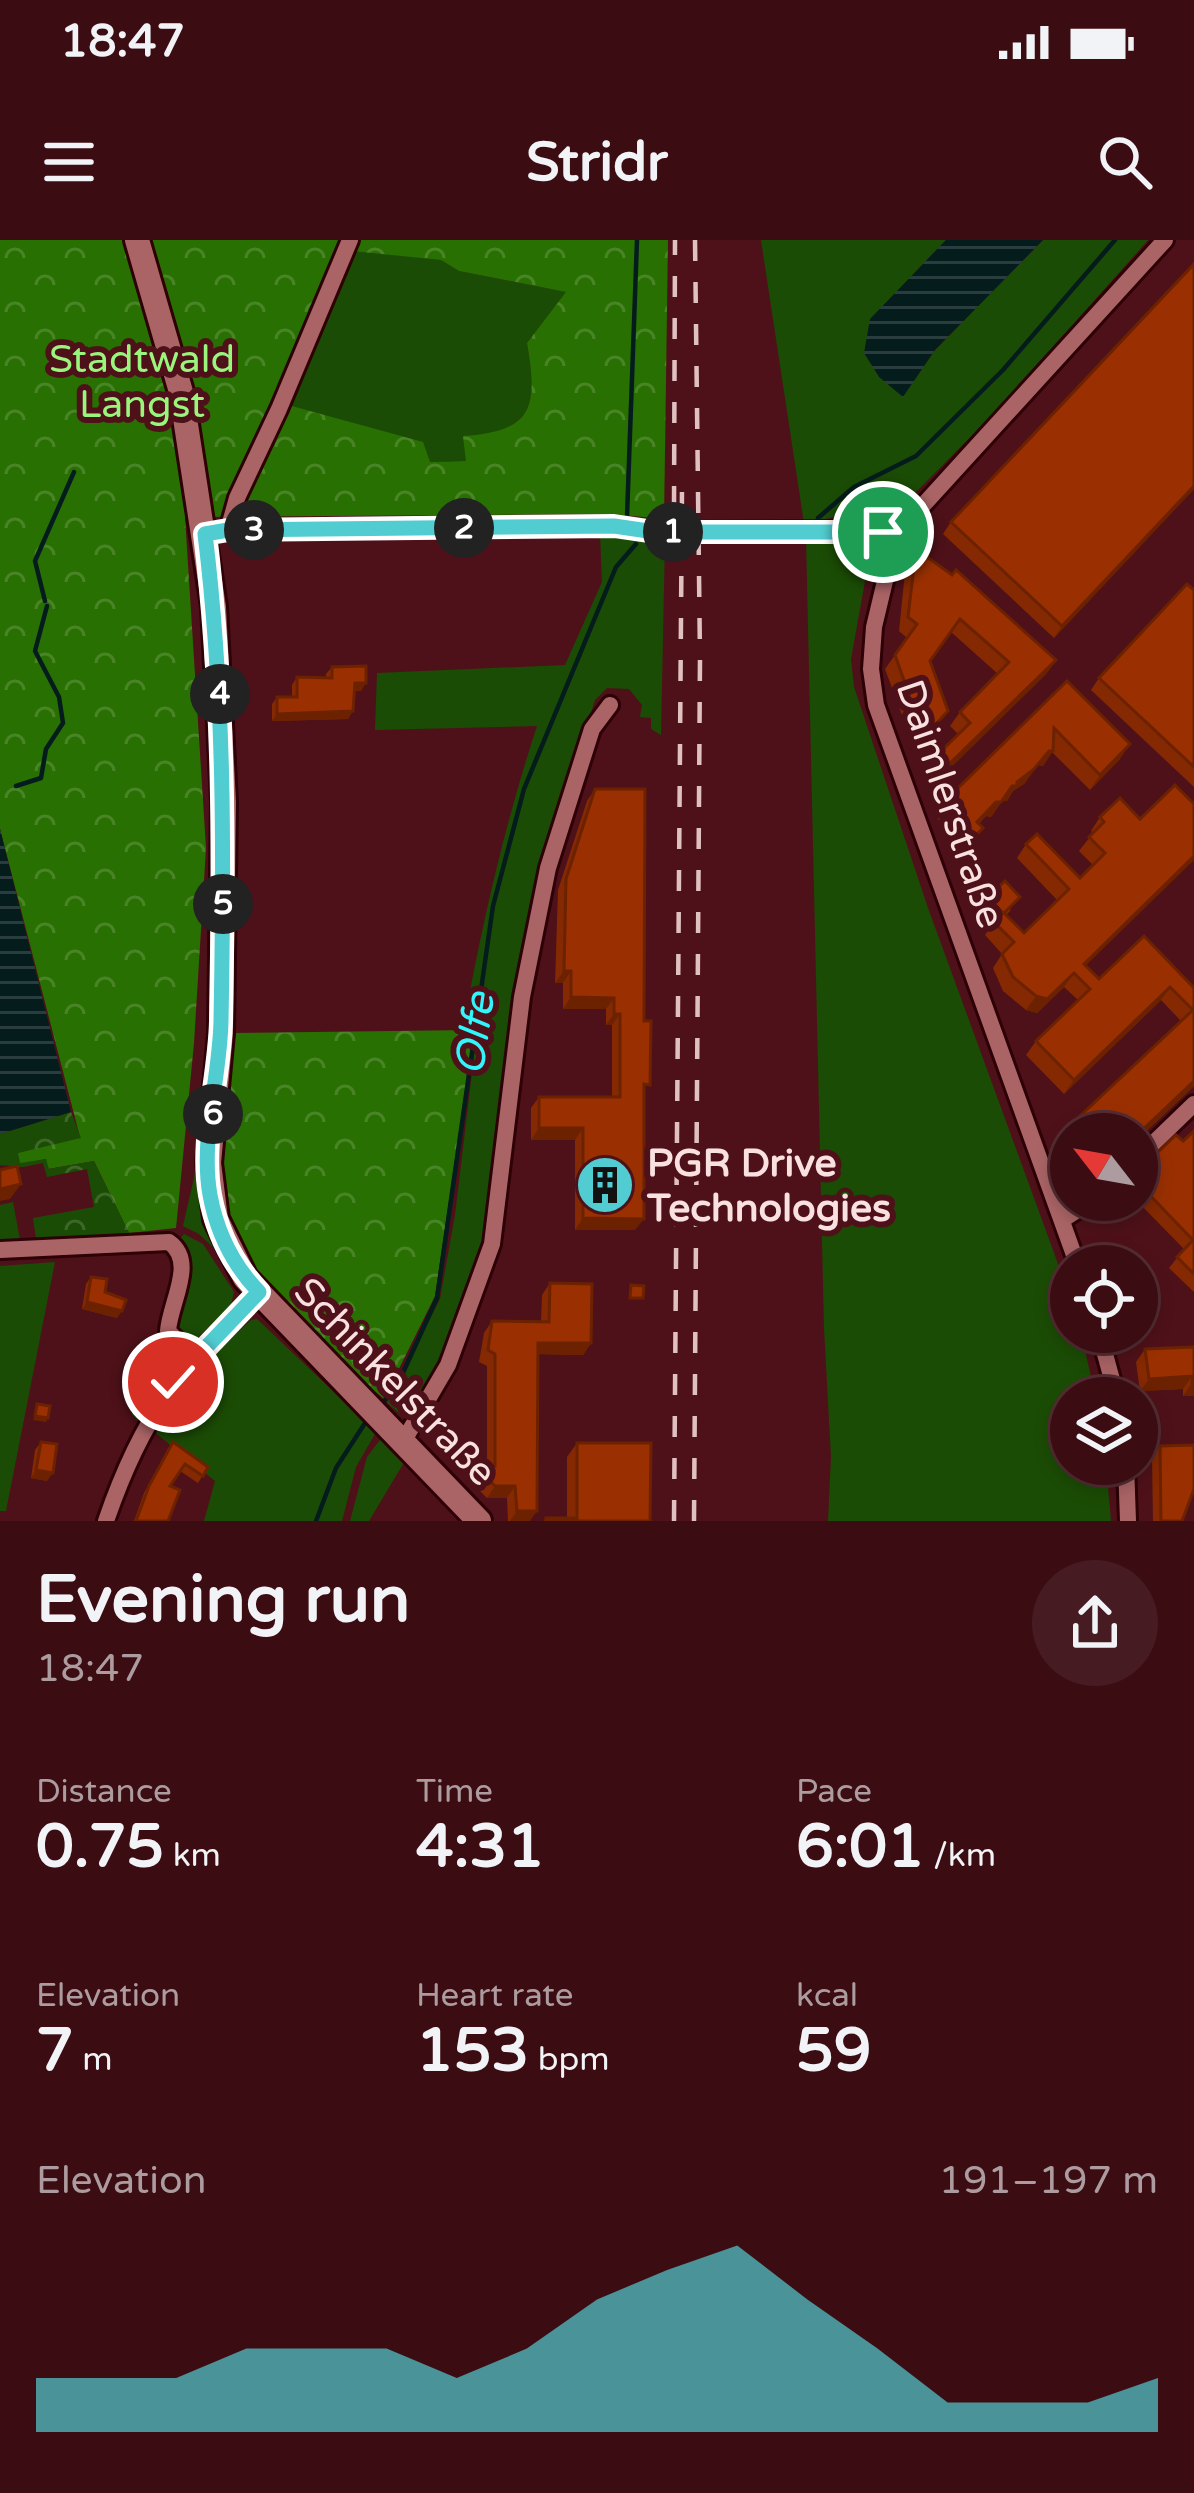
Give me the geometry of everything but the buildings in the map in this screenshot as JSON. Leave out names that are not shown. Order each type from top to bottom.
[{"type":"street","name":"Schinkelstraße","points":[[137,240],[217,532],[224,802],[221,1033],[209,1191],[234,1262],[479,1521]]},
{"type":"street","points":[[217,532],[279,409],[350,240]]},
{"type":"street","points":[[217,532],[614,526],[655,532],[864,530],[896,535],[978,451],[1165,240]]},
{"type":"street","name":"Daimlerstraße","points":[[896,535],[874,628],[871,669],[876,705],[1050,1187]]},
{"type":"street","points":[[403,1442],[448,1365],[492,1244],[523,997],[548,868],[592,729],[610,705]]},
{"type":"street","points":[[1158,1139],[1194,1104]]},
{"type":"street","points":[[0,1250],[169,1242],[184,1262],[168,1331],[193,1358]]},
{"type":"street","points":[[106,1521],[144,1427],[193,1358],[259,1292]]},
{"type":"street","points":[[1127,1485],[1128,1521]]},
{"type":"green space","name":"Stadtwald Langst","points":[[0,240],[668,240],[664,519],[612,514],[185,517],[206,848],[176,1228],[129,1233],[94,1161],[48,1169],[46,1159],[20,1164],[17,1153],[80,1137],[0,829]],"holes":[[[352,251],[441,260],[459,271],[566,292],[527,343],[532,384],[526,412],[517,421],[463,436],[466,461],[430,462],[423,442],[288,405]]]},
{"type":"green space","points":[[761,240],[946,240],[870,320],[903,396],[935,350],[1043,240],[1148,240],[998,409],[919,489],[898,505],[804,523]]},
{"type":"green space","points":[[352,250],[441,260],[459,271],[567,292],[527,343],[532,390],[524,414],[467,461],[429,462],[288,405]]},
{"type":"green space","points":[[600,534],[665,539],[661,735],[651,729],[651,718],[640,717],[642,705],[629,689],[607,688],[595,700],[541,866],[513,996],[486,1241],[441,1361],[410,1418],[405,1418],[387,1403],[440,1299],[477,1031],[463,1029],[495,876],[537,726],[375,730],[377,673],[565,665],[602,582]]},
{"type":"green space","points":[[854,535],[871,548],[851,659],[854,687],[928,908],[1051,1245],[1050,1353],[1086,1353],[1091,1377],[1050,1377],[1050,1485],[1108,1485],[1111,1521],[828,1521],[831,1457],[806,538]]},
{"type":"green space","points":[[474,1030],[435,1296],[384,1399],[366,1384],[361,1388],[239,1257],[217,1193],[230,1033]]},
{"type":"green space","points":[[71,1112],[81,1138],[18,1153],[20,1163],[46,1159],[49,1169],[94,1161],[129,1233],[36,1239],[33,1218],[94,1207],[87,1169],[47,1177],[43,1163],[0,1165],[0,1134]]},
{"type":"green space","points":[[200,1151],[214,1243],[218,1252],[183,1226]]},
{"type":"green space","points":[[13,1202],[20,1240],[0,1241],[0,1205]]},
{"type":"green space","points":[[184,1234],[203,1244],[234,1292],[231,1305],[195,1340],[183,1338],[176,1324],[191,1262],[180,1239]]},
{"type":"green space","points":[[55,1262],[6,1511],[0,1511],[0,1266]]},
{"type":"green space","points":[[257,1319],[376,1432],[356,1467],[342,1521],[204,1521],[215,1481],[153,1431],[200,1365]]},
{"type":"green space","points":[[159,1327],[176,1361],[140,1422],[132,1415]]},
{"type":"green space","points":[[383,1436],[406,1459],[369,1521],[350,1521],[367,1457]]},
{"type":"water","points":[[946,240],[1043,240],[935,350],[903,397],[879,377],[864,353],[870,319]]},
{"type":"water","points":[[0,829],[71,1112],[0,1134]]},
{"type":"waterway","points":[[627,517],[637,240]]},
{"type":"waterway","name":"Olfe","points":[[818,518],[854,487],[916,456],[1003,370],[1115,240]]},
{"type":"waterway","points":[[45,601],[35,561],[74,472]]},
{"type":"waterway","name":"Olfe","points":[[380,1407],[402,1375],[437,1298],[493,906],[524,789],[616,567],[636,544]]},
{"type":"waterway","points":[[16,786],[41,778],[46,749],[63,723],[59,697],[35,651],[47,606]]},
{"type":"waterway","name":"Olfe","points":[[316,1521],[336,1468],[367,1420]]},
{"type":"railway","points":[[674,507],[675,240]]},
{"type":"railway","points":[[694,1521],[700,658],[695,240]]},
{"type":"railway","points":[[674,1521],[682,489]]},
{"type":"place","name":"PGR Drive Technologies","points":[[605,1185]]},
{"type":"route","points":[[173,1382],[259,1292],[234,1262],[209,1191],[221,1033],[224,802],[221,701],[205,534],[614,526],[655,532],[883,532]]}]
